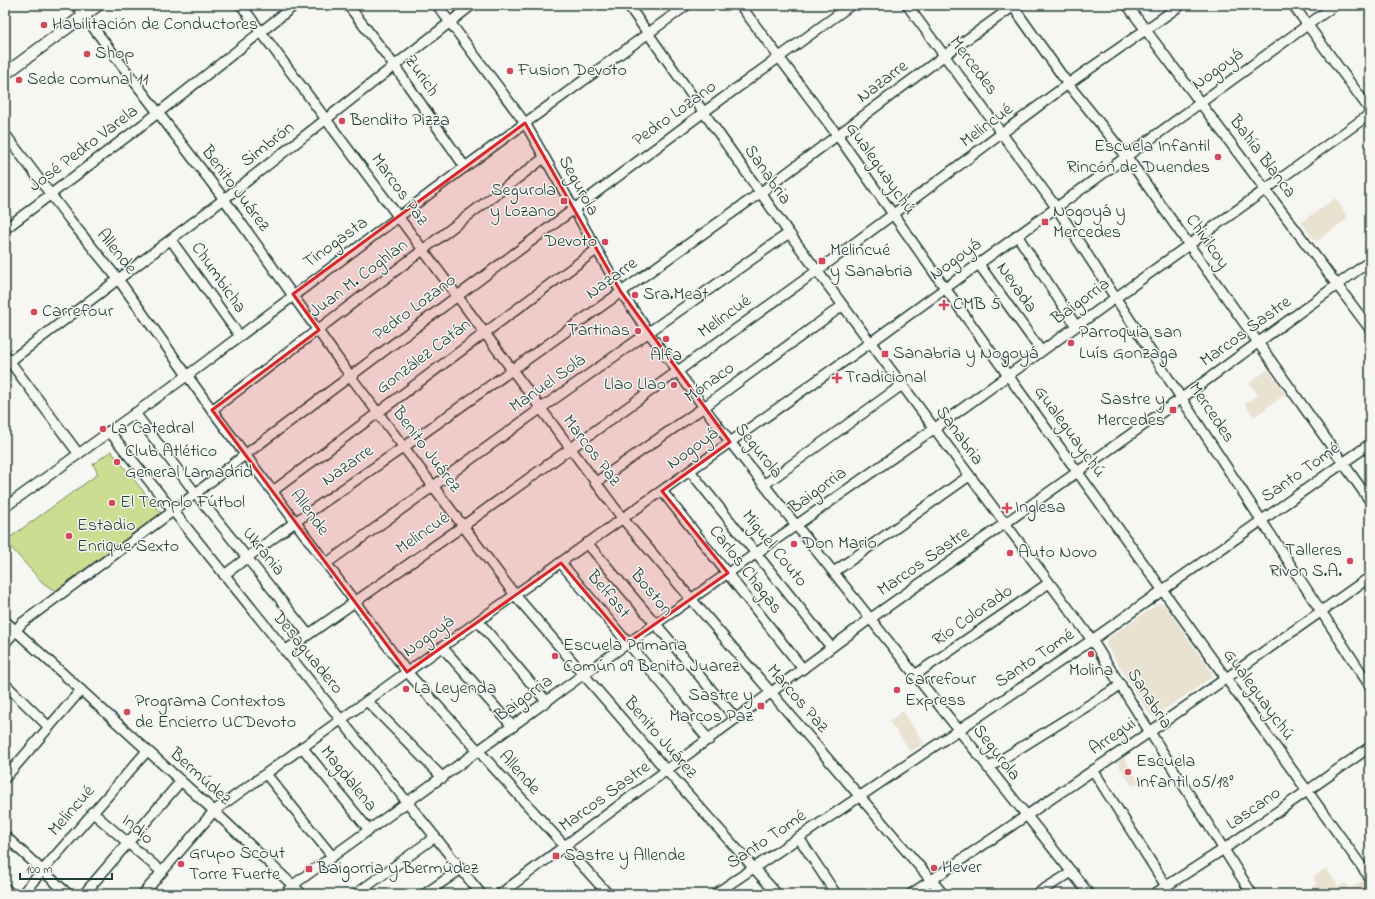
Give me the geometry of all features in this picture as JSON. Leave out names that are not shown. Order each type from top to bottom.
[{"type":"main road","points":[[5,74],[98,5]]},
{"type":"street","name":"Benito Juárez","points":[[76,5],[224,199],[377,412],[515,594],[667,771],[777,894]]},
{"type":"street","name":"Marcos Paz","points":[[242,5],[622,519],[943,894]]},
{"type":"street","name":"José Pedro Varela","points":[[5,229],[158,113],[295,5]]},
{"type":"street","name":"Zurich","points":[[348,5],[394,66],[465,167]]},
{"type":"street","name":"Segurola","points":[[437,5],[525,123],[620,292],[649,333],[678,370],[730,442],[1089,894]]},
{"type":"street","name":"Simbrón","points":[[6,361],[171,240],[472,5]]},
{"type":"street","name":"Sanabria","points":[[628,5],[788,233],[842,306],[871,342],[1048,583],[1092,640],[1151,731],[1252,894]]},
{"type":"street","name":"Tinogasta","points":[[5,508],[78,453],[188,374],[293,294],[465,167],[687,5]]},
{"type":"street","name":"Gualeguaychú","points":[[740,5],[838,136],[945,288],[1370,878]]},
{"type":"street","name":"Pedro Lozano","points":[[5,643],[22,623],[196,494],[246,454],[704,112],[851,5]]},
{"type":"street","name":"Mercedes","points":[[907,5],[1003,133],[1056,207],[1370,686]]},
{"type":"street","name":"Bahía Blanca","points":[[1127,5],[1370,329]]},
{"type":"street","name":"Melincué","points":[[285,651],[463,526],[817,271],[1068,84],[1146,31],[1181,5]]},
{"type":"street","points":[[1293,5],[1370,110]]},
{"type":"street","name":"Nogoyá","points":[[143,894],[214,811],[515,594],[561,563],[871,342],[1335,5]]},
{"type":"street","name":"Nazarre","points":[[224,575],[296,522],[404,447],[760,193],[1013,6]]},
{"type":"street","name":"Chivilcoy","points":[[1013,6],[1068,84],[1127,157],[1370,501]]},
{"type":"street","name":"Baigorria","points":[[284,894],[293,885],[332,856],[479,752],[584,674],[934,428],[1370,114]]},
{"type":"street","name":"Allende","points":[[5,134],[50,194],[118,279],[188,374],[212,410],[327,563],[354,602],[408,672],[608,894]]},
{"type":"street","name":"Juan M. Coghlan","points":[[212,410],[544,158]]},
{"type":"street","name":"Manuel Solá","points":[[327,563],[540,409],[788,233]]},
{"type":"street","points":[[1017,235],[1076,326]]},
{"type":"street","name":"Chumbicha","points":[[171,240],[239,335]]},
{"type":"street","name":"González Catán","points":[[273,491],[484,332],[596,250]]},
{"type":"street","name":"Marcos Sastre","points":[[500,894],[771,694],[871,618],[1182,398],[1370,261]]},
{"type":"street","name":"Nevada","points":[[978,263],[1041,351]]},
{"type":"street","name":"Mónaco","points":[[595,483],[704,407],[842,306]]},
{"type":"street","points":[[6,361],[78,453]]},
{"type":"street","points":[[764,484],[902,385]]},
{"type":"street","name":"Ukrania","points":[[135,413],[196,494],[308,634]]},
{"type":"street","name":"Desaguadero","points":[[109,431],[481,894]]},
{"type":"street","name":"Santo Tomé","points":[[715,894],[1092,640],[1370,444]]},
{"type":"street","name":"Miguel Couto","points":[[690,471],[757,553],[831,648]]},
{"type":"street","points":[[834,572],[969,476]]},
{"type":"street","name":"Carlos Chagas","points":[[662,491],[803,669]]},
{"type":"street","name":"Boston","points":[[587,544],[736,719]]},
{"type":"street","name":"Belfast","points":[[561,563],[709,740]]},
{"type":"street","name":"Arregui","points":[[911,894],[1025,815],[1151,731],[1370,577]]},
{"type":"street","name":"Río Colorado","points":[[915,675],[1048,583]]},
{"type":"street","name":"Bermúdez","points":[[5,621],[214,811],[302,894]]},
{"type":"street","points":[[478,621],[547,702]]},
{"type":"street","points":[[442,647],[513,727]]},
{"type":"street","points":[[5,684],[49,727]]},
{"type":"street","points":[[988,768],[1121,685]]},
{"type":"street","points":[[5,778],[81,690]]},
{"type":"street","points":[[367,701],[443,778]]},
{"type":"street","name":"Lascano","points":[[1154,894],[1224,849],[1370,747]]},
{"type":"street","name":"Magdalena","points":[[302,748],[369,830]]},
{"type":"street","name":"Melincué","points":[[22,894],[92,812],[147,751]]},
{"type":"street","points":[[1093,770],[1166,886]]},
{"type":"street","points":[[266,774],[332,856]]},
{"type":"street","points":[[84,894],[181,781]]},
{"type":"street","name":"Indio","points":[[92,812],[127,844],[162,872]]},
{"type":"street","points":[[5,836],[68,894]]},
{"type":"street","points":[[356,894],[436,837]]},
{"type":"street","points":[[799,838],[836,894]]},
{"type":"street","points":[[425,894],[461,869]]},
{"type":"street","points":[[1036,894],[1072,872]]},
{"type":"street","points":[[5,888],[11,894]]},
{"type":"highlighted area","points":[[525,123],[621,292],[730,442],[662,491],[728,573],[628,643],[561,563],[407,672],[212,410],[319,330],[293,294]]},
{"type":"shaded area","points":[[1336,198],[1348,218],[1316,242],[1301,222]]},
{"type":"shaded area","points":[[1268,369],[1286,394],[1254,417],[1245,404],[1258,395],[1249,383]]},
{"type":"shaded area","points":[[1159,603],[1164,604],[1212,672],[1212,677],[1155,716],[1150,715],[1106,645],[1107,639]]},
{"type":"shaded area","points":[[903,711],[924,743],[911,752],[889,721]]},
{"type":"shaded area","name":"Escuela Infantil 05/18°","points":[[1124,757],[1139,782],[1132,786],[1117,762]]},
{"type":"shaded area","points":[[1326,868],[1339,887],[1345,883],[1350,889],[1362,881],[1366,886],[1365,891],[1360,894],[1306,894],[1305,892],[1317,884],[1313,877]]},
{"type":"green space","name":"Club Atlético General Lamadrid","points":[[111,451],[161,513],[55,591],[43,583],[5,541],[98,474],[93,464]]},
{"type":"place","name":"Habilitación de Conductores","points":[[44,25]]},
{"type":"place","name":"Shop","points":[[87,54]]},
{"type":"place","name":"Fusion Devoto","points":[[510,71]]},
{"type":"place","name":"Sede comunal 11","points":[[19,80]]},
{"type":"place","name":"Bendito Pizza","points":[[342,121]]},
{"type":"place","name":"Escuela Infantil Rincón de Duendes","points":[[1218,157]]},
{"type":"place","name":"Segurola y Lozano","points":[[564,201]]},
{"type":"place","name":"Nogoyá y Mercedes","points":[[1045,222]]},
{"type":"place","name":"Devoto","points":[[605,242]]},
{"type":"place","name":"Melincué y Sanabria","points":[[822,261]]},
{"type":"place","name":"Sra.Meat","points":[[635,295]]},
{"type":"place","name":"CMB 5","points":[[944,305]]},
{"type":"place","name":"Carrefour","points":[[34,312]]},
{"type":"place","name":"Tartinas","points":[[638,331]]},
{"type":"place","name":"Alfa","points":[[666,339]]},
{"type":"place","name":"Parroquia san Luís Gonzaga","points":[[1071,343]]},
{"type":"place","name":"Sanabria y Nogoyá","points":[[885,354]]},
{"type":"place","name":"Tradicional","points":[[837,378]]},
{"type":"place","name":"Llao Llao","points":[[674,385]]},
{"type":"place","name":"Sastre y Mercedes","points":[[1173,410]]},
{"type":"place","name":"La Catedral","points":[[103,429]]},
{"type":"place","name":"Club Atlético General Lamadrid","points":[[117,462]]},
{"type":"place","name":"El Templo Fútbol","points":[[112,503]]},
{"type":"place","name":"Inglesa","points":[[1007,508]]},
{"type":"place","name":"Estadio Enrique Sexto","points":[[69,536]]},
{"type":"place","name":"Don Mario","points":[[794,544]]},
{"type":"place","name":"Auto Novo","points":[[1010,553]]},
{"type":"place","name":"Talleres Rivon S.A.","points":[[1350,561]]},
{"type":"place","name":"Molina","points":[[1091,654]]},
{"type":"place","name":"Escuela Primaria Común 09 Benito Juarez","points":[[555,656]]},
{"type":"place","name":"La Leyenda","points":[[406,689]]},
{"type":"place","name":"Carrefour Express","points":[[897,690]]},
{"type":"place","name":"Sastre y Marcos Paz","points":[[761,706]]},
{"type":"place","name":"Programa Contextos de Encierro UCDevoto","points":[[127,712]]},
{"type":"place","name":"Escuela Infantil 05/18°","points":[[1128,772]]},
{"type":"place","name":"Sastre y Allende","points":[[556,856]]},
{"type":"place","name":"Grupo Scout Torre Fuerte","points":[[181,864]]},
{"type":"place","name":"Hever","points":[[934,868]]},
{"type":"place","name":"Baigorria y Bermúdez","points":[[309,869]]}]
